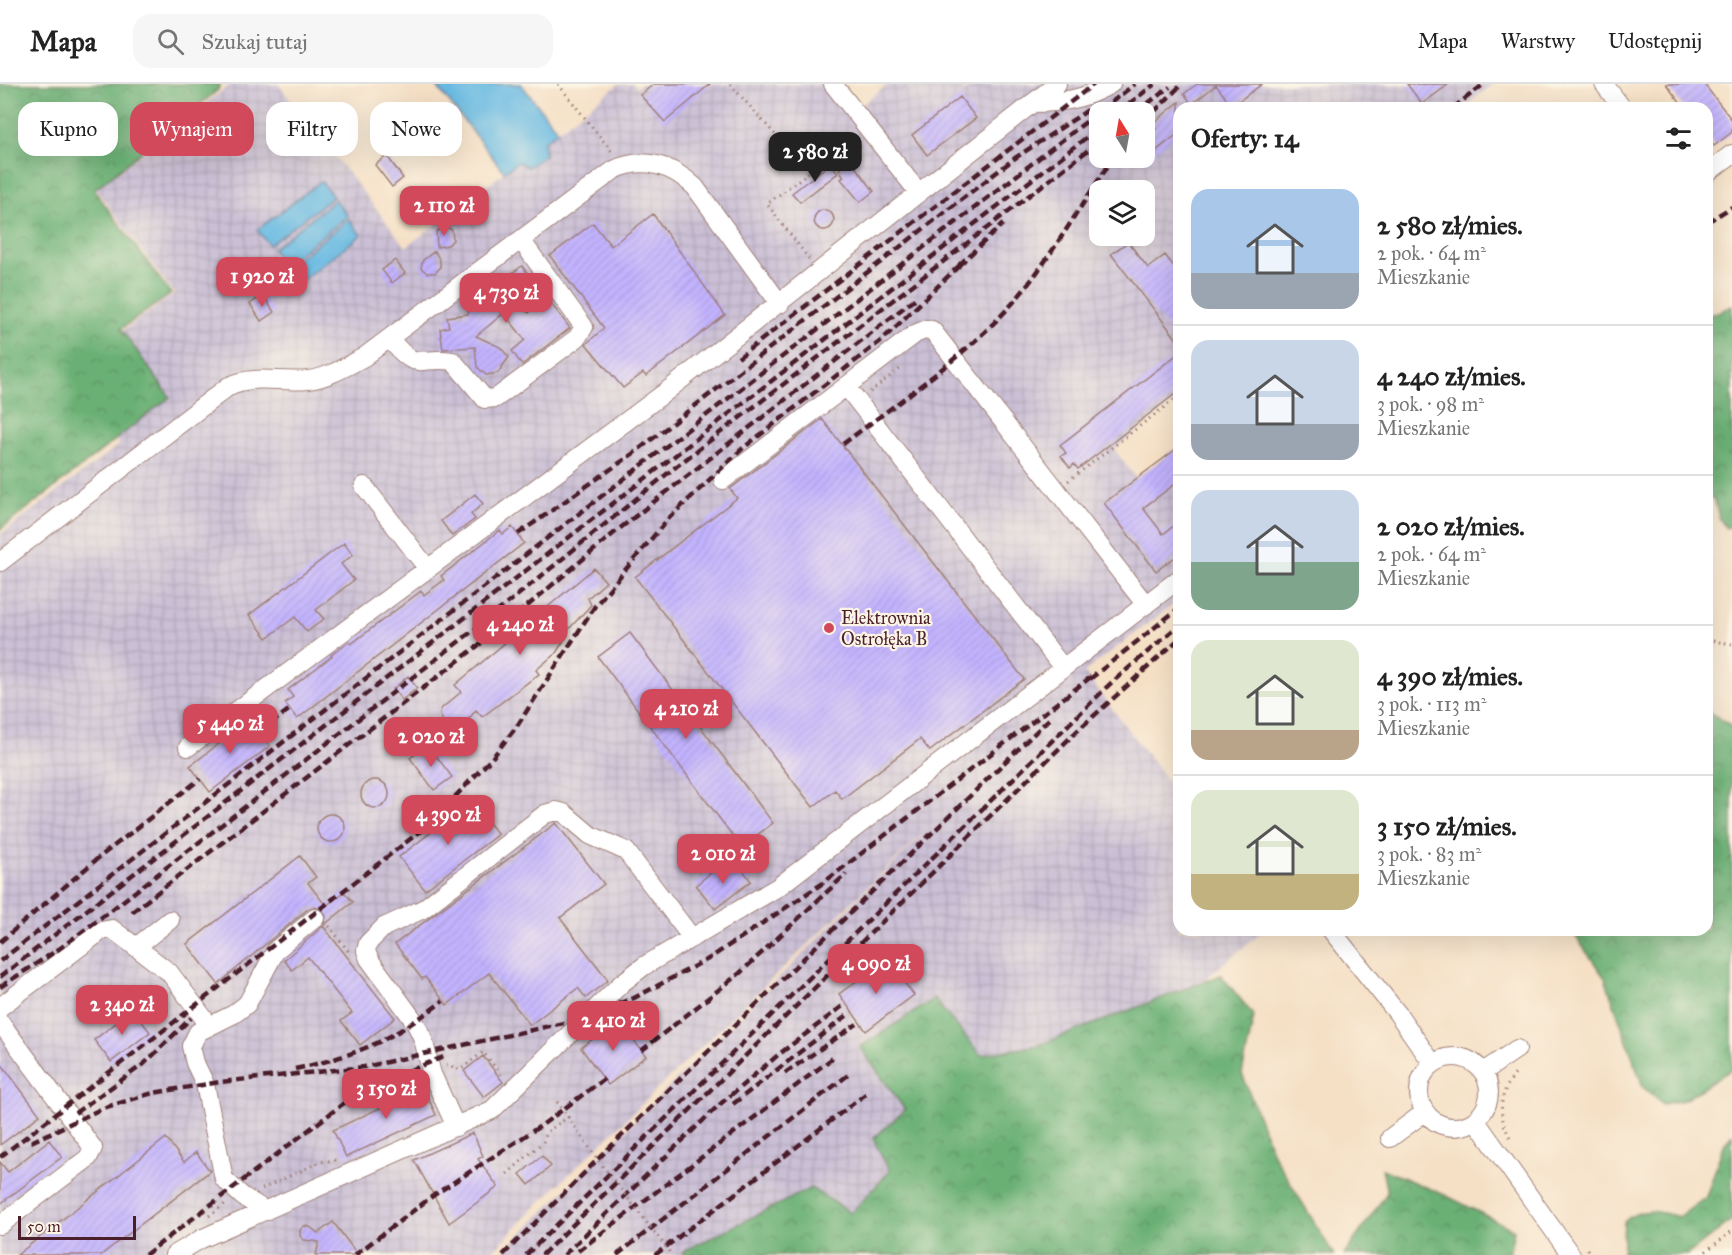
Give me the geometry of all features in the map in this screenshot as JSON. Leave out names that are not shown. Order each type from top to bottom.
[{"type":"street","points":[[833,84],[919,193]]},
{"type":"street","points":[[188,747],[663,394],[1056,84]]},
{"type":"street","points":[[1032,103],[1073,100],[1092,95],[1111,84]]},
{"type":"street","points":[[1604,84],[1618,102]]},
{"type":"street","points":[[1713,168],[1732,154]]},
{"type":"street","points":[[0,562],[229,386],[252,378],[310,380],[332,373],[364,357],[623,166],[640,162],[657,165],[684,177],[695,187],[780,304]]},
{"type":"street","points":[[389,339],[406,357],[416,362],[453,361],[487,401],[496,398],[577,338],[584,327],[521,240]]},
{"type":"street","points":[[723,480],[915,334],[927,329],[932,330],[1146,605]]},
{"type":"street","points":[[846,387],[1063,668]]},
{"type":"street","points":[[364,486],[428,568]]},
{"type":"street","points":[[174,1255],[201,1239],[492,1110],[622,983],[644,966],[778,887],[1173,584]]},
{"type":"street","points":[[456,1127],[432,1074],[419,1031],[369,959],[366,951],[368,943],[384,927],[423,909],[544,814],[556,811],[571,817],[590,835],[632,856],[692,938]]},
{"type":"street","points":[[136,947],[171,920]]},
{"type":"street","points":[[266,1211],[228,1185],[221,1174],[205,1084],[192,1054],[195,1036],[209,1025],[234,1014],[247,1004],[276,950],[322,921]]},
{"type":"street","points":[[0,1007],[101,931],[116,930],[169,972],[209,1025]]},
{"type":"street","points":[[1339,936],[1398,1014],[1432,1064]]},
{"type":"street","points":[[0,1022],[93,1148],[88,1158],[0,1225]]},
{"type":"street","points":[[1483,1072],[1517,1049]]},
{"type":"street","points":[[1460,1057],[1477,1065],[1483,1072],[1490,1093],[1488,1104],[1476,1120],[1467,1126],[1448,1127],[1439,1124],[1425,1112],[1420,1102],[1420,1082],[1432,1064],[1441,1059],[1460,1057]]},
{"type":"street","points":[[1390,1138],[1425,1112]]},
{"type":"street","points":[[1476,1120],[1578,1250]]},
{"type":"path","points":[[558,84],[623,166]]},
{"type":"path","points":[[730,84],[780,140],[818,152],[825,160]]},
{"type":"path","points":[[819,273],[767,204],[839,149],[880,143]]},
{"type":"path","points":[[858,402],[903,366]]},
{"type":"path","points":[[1065,484],[1173,401]]},
{"type":"path","points":[[1713,641],[1732,644]]},
{"type":"path","points":[[322,921],[356,961]]},
{"type":"path","points":[[443,1057],[446,1065],[460,1070],[483,1052],[508,1083]]},
{"type":"path","points":[[1512,1142],[1502,1123],[1500,1108],[1504,1092],[1516,1073]]},
{"type":"path","points":[[555,1099],[595,1156],[672,1255]]},
{"type":"path","points":[[507,1174],[543,1142],[547,1132],[568,1117]]},
{"type":"path","points":[[203,1220],[231,1200],[320,1162],[338,1160]]},
{"type":"path","points":[[1701,1255],[1732,1231]]},
{"type":"path","points":[[1578,1250],[1592,1255]]},
{"type":"shaded area","points":[[231,84],[278,84],[292,102],[266,102],[266,156],[335,156],[406,247],[518,162],[529,167],[545,155],[543,142],[618,85],[633,84],[636,88],[641,84],[840,84],[858,108],[888,84],[958,84],[964,92],[974,84],[1493,84],[1470,102],[1173,102],[1173,403],[1114,449],[1136,478],[1173,450],[1173,605],[1084,672],[1173,788],[1173,936],[1257,936],[873,1255],[500,1255],[959,799],[536,1206],[489,1255],[0,1255],[0,535],[120,444],[65,372],[174,294],[96,189],[138,156],[254,156],[254,102],[208,102]]},
{"type":"green space","points":[[0,84],[220,84],[218,90],[203,102],[130,102],[130,156],[136,156],[94,190],[171,294],[121,329],[170,397],[0,530]]},
{"type":"green space","points":[[1732,306],[1732,525],[1726,528],[1719,518],[1713,498],[1713,314]]},
{"type":"green space","points":[[1713,715],[1732,726],[1732,1069],[1684,1100],[1663,1104],[1643,1087],[1605,978],[1575,936],[1713,936]]},
{"type":"green space","points":[[1221,975],[1254,1016],[1242,1074],[1274,1156],[1334,1255],[684,1255],[682,1252],[811,1188],[851,1213],[890,1171],[873,1139],[905,1110],[860,1047],[934,999],[981,1055],[1039,1045]]},
{"type":"green space","points":[[1732,1134],[1732,1220],[1687,1255],[1622,1255],[1624,1222],[1630,1217],[1650,1211],[1679,1217],[1706,1197],[1723,1146]]},
{"type":"green space","points":[[1382,1169],[1445,1195],[1514,1230],[1509,1255],[1344,1255],[1387,1193]]},
{"type":"water","points":[[435,84],[521,84],[558,131],[543,142],[545,155],[528,167],[518,162],[504,172],[462,118],[462,102],[449,102]]},
{"type":"water","points":[[321,181],[333,197],[269,245],[257,230]]},
{"type":"water","points":[[335,200],[348,216],[284,265],[272,249]]},
{"type":"water","points":[[349,219],[361,235],[298,283],[286,268]]},
{"type":"building","points":[[654,84],[710,84],[665,122],[640,95]]},
{"type":"building","points":[[1197,84],[1262,84],[1237,102],[1229,102],[1216,85],[1195,102],[1190,102],[1184,94]]},
{"type":"building","points":[[1407,84],[1449,84],[1425,102],[1420,102]]},
{"type":"building","points":[[1666,84],[1704,84],[1732,120],[1732,132],[1714,146],[1713,102],[1680,102]]},
{"type":"building","points":[[960,97],[976,118],[927,155],[912,135]]},
{"type":"building","points":[[1173,107],[1173,138],[1155,152],[1155,122]]},
{"type":"building","points":[[387,156],[403,178],[392,187],[375,165]]},
{"type":"building","points":[[850,160],[874,191],[860,202],[841,179],[844,177],[839,169]]},
{"type":"building","points":[[831,163],[838,173],[800,202],[792,193]]},
{"type":"building","points":[[824,210],[831,213],[834,220],[831,227],[824,230],[817,227],[814,220],[817,213]]},
{"type":"building","points":[[653,214],[725,315],[646,376],[643,373],[623,388],[586,344],[604,328],[550,256],[593,223],[611,246]]},
{"type":"building","points":[[445,226],[452,230],[453,240],[448,245],[437,247],[436,232]]},
{"type":"building","points":[[1122,246],[1131,246],[1148,268],[1165,255],[1173,265],[1173,334],[1111,254]]},
{"type":"building","points":[[435,251],[440,261],[440,268],[435,273],[427,273],[421,268],[423,260]]},
{"type":"building","points":[[395,260],[405,273],[392,283],[382,270]]},
{"type":"building","points":[[522,266],[570,328],[522,365],[512,351],[525,340],[504,313],[476,336],[500,347],[509,357],[498,373],[486,375],[477,367],[475,347],[443,349],[440,329],[449,327],[447,317],[468,314],[471,301],[481,294],[487,294],[530,313],[504,279]]},
{"type":"building","points":[[263,295],[274,312],[261,321],[250,304]]},
{"type":"building","points":[[1173,358],[1173,396],[1078,469],[1074,464],[1070,468],[1061,456],[1066,453],[1060,445]]},
{"type":"building","name":"Elektrownia Ostrołęka B","points":[[822,419],[1024,679],[930,751],[920,739],[842,799],[835,790],[813,807],[635,577],[737,498],[730,489]]},
{"type":"building","points":[[1173,451],[1173,486],[1143,508],[1163,534],[1173,526],[1173,559],[1156,571],[1104,503]]},
{"type":"building","points":[[475,494],[483,504],[471,514],[475,519],[452,536],[441,521]]},
{"type":"building","points":[[512,527],[524,543],[297,719],[285,703],[293,697],[288,690],[331,655],[349,642],[351,644],[421,591],[424,595],[444,580],[441,576],[500,530],[503,534]]},
{"type":"building","points":[[344,543],[353,555],[341,564],[354,580],[316,610],[324,619],[307,632],[295,617],[267,638],[249,615]]},
{"type":"building","points":[[594,568],[606,582],[588,598],[591,605],[568,630],[568,634],[556,653],[536,670],[539,674],[482,717],[476,710],[462,728],[450,729],[445,726],[440,715],[441,709],[461,692],[455,685]]},
{"type":"building","points":[[630,633],[773,823],[741,847],[598,657]]},
{"type":"building","points":[[408,676],[417,688],[402,700],[393,689]]},
{"type":"building","points":[[245,719],[248,722],[250,720],[270,746],[210,792],[190,766],[233,733],[230,730]]},
{"type":"building","points":[[428,745],[452,777],[434,790],[410,758]]},
{"type":"building","points":[[375,780],[385,784],[389,794],[385,804],[375,808],[365,804],[361,794],[365,784]]},
{"type":"building","points":[[472,801],[498,834],[425,890],[399,857]]},
{"type":"building","points":[[331,814],[341,818],[345,828],[341,838],[331,842],[321,838],[317,828],[321,818]]},
{"type":"building","points":[[556,823],[604,884],[560,918],[608,980],[586,998],[578,988],[530,1025],[489,973],[447,1005],[425,977],[422,979],[395,944]]},
{"type":"building","points":[[300,856],[316,877],[308,883],[326,906],[344,892],[353,902],[324,925],[326,917],[323,910],[314,907],[308,909],[218,984],[187,944]]},
{"type":"building","points":[[722,864],[729,873],[739,865],[751,881],[715,909],[696,885]]},
{"type":"building","points":[[323,926],[395,1018],[360,1045],[341,1021],[352,1013],[308,957],[292,970],[284,960]]},
{"type":"building","points":[[886,959],[914,995],[866,1031],[839,994]]},
{"type":"building","points":[[133,1010],[150,1032],[111,1062],[94,1040]]},
{"type":"building","points":[[618,1020],[646,1056],[608,1085],[581,1048]]},
{"type":"building","points":[[483,1056],[503,1082],[484,1097],[464,1071]]},
{"type":"building","points":[[0,1062],[40,1115],[0,1145]]},
{"type":"building","points":[[417,1074],[436,1115],[346,1157],[333,1130],[412,1093],[406,1080]]},
{"type":"building","points":[[473,1133],[483,1156],[478,1159],[498,1187],[449,1223],[414,1160]]},
{"type":"building","points":[[166,1138],[184,1162],[196,1152],[210,1171],[101,1255],[17,1255]]},
{"type":"building","points":[[49,1140],[62,1157],[0,1204],[0,1162],[8,1172]]},
{"type":"building","points":[[542,1156],[551,1166],[529,1185],[520,1174]]},
{"type":"building","points":[[333,1222],[358,1255],[316,1255],[319,1242],[304,1240],[300,1236],[300,1230],[304,1226],[318,1233]]},
{"type":"railway","points":[[738,358],[1094,84]]},
{"type":"railway","points":[[0,961],[1135,84]]},
{"type":"railway","points":[[1131,102],[1155,84]]},
{"type":"railway","points":[[1155,111],[1182,84]]},
{"type":"railway","points":[[1461,102],[1484,84]]},
{"type":"railway","points":[[1150,102],[1170,87]]},
{"type":"railway","points":[[518,534],[634,453],[1015,158],[1088,110]]},
{"type":"railway","points":[[0,977],[1089,136]]},
{"type":"railway","points":[[0,987],[59,949],[110,911],[492,616],[673,469],[1089,149]]},
{"type":"railway","points":[[843,444],[909,395],[993,324],[1026,287],[1107,168]]},
{"type":"railway","points":[[1713,218],[1732,207]]},
{"type":"railway","points":[[959,265],[1003,224]]},
{"type":"railway","points":[[0,1157],[427,826],[492,758],[517,726],[595,606],[668,519],[742,449],[882,340],[964,261]]},
{"type":"railway","points":[[132,912],[501,628],[619,529],[916,298]]},
{"type":"railway","points":[[1090,679],[1173,613]]},
{"type":"railway","points":[[526,1255],[1110,684],[1173,630]]},
{"type":"railway","points":[[542,1255],[1076,732],[1173,644]]},
{"type":"railway","points":[[31,1142],[103,1108],[153,1093],[220,1082],[364,1067],[568,1022],[634,998],[710,958],[823,883],[1096,673]]},
{"type":"railway","points":[[260,732],[290,709]]},
{"type":"railway","points":[[503,1255],[602,1155],[1051,717]]},
{"type":"railway","points":[[0,942],[97,859],[200,779]]},
{"type":"railway","points":[[641,1051],[740,973],[846,874]]},
{"type":"railway","points":[[295,1069],[356,1052],[390,1036],[443,1001]]},
{"type":"railway","points":[[564,1255],[718,1106],[778,1055],[844,1005]]},
{"type":"railway","points":[[733,1104],[849,1014]]},
{"type":"railway","points":[[75,1113],[144,1064],[191,1018]]},
{"type":"railway","points":[[785,1073],[857,1024]]},
{"type":"railway","points":[[145,1255],[348,1100],[393,1077],[446,1056]]},
{"type":"railway","points":[[578,1251],[834,1057]]},
{"type":"railway","points":[[617,1255],[848,1075]]},
{"type":"railway","points":[[355,1255],[434,1195],[542,1125],[604,1079]]},
{"type":"railway","points":[[655,1255],[867,1093]]},
{"type":"place","name":"Elektrownia Ostrołęka B","points":[[829,628]]}]
